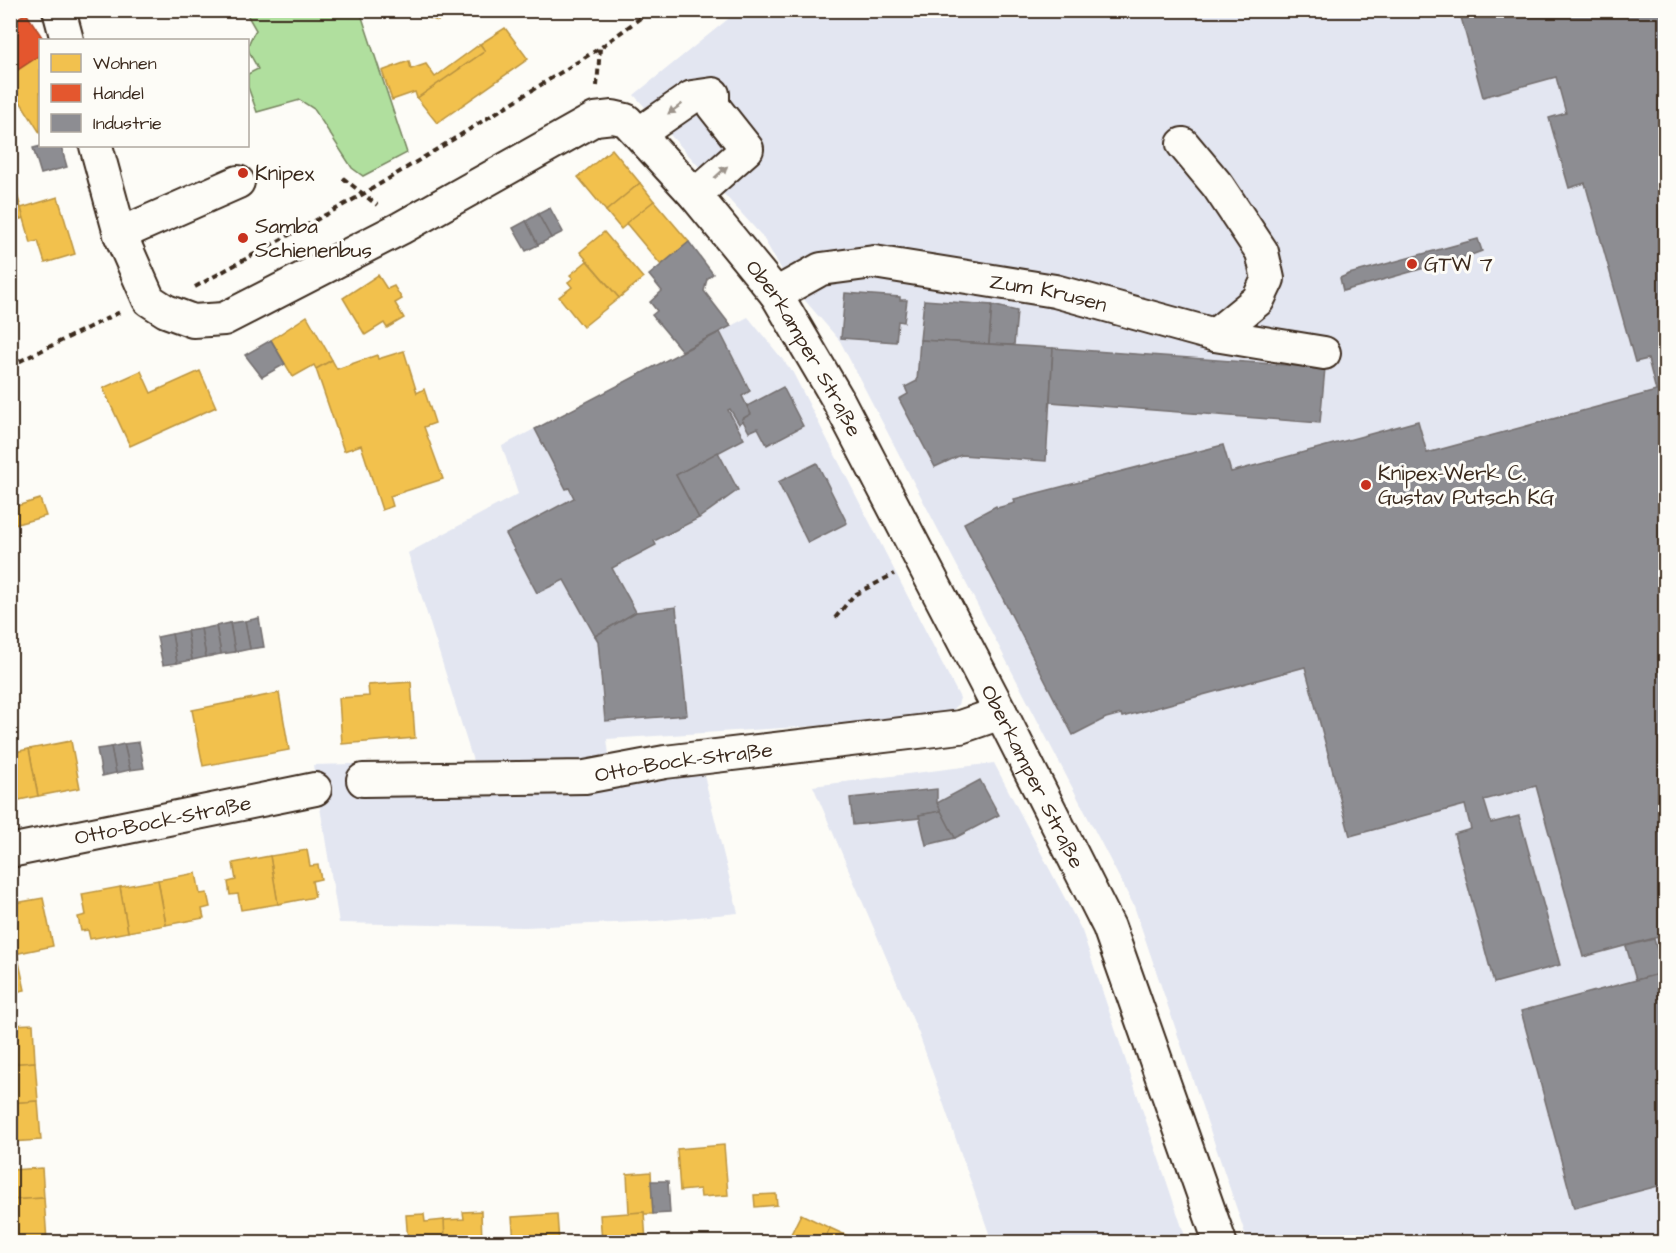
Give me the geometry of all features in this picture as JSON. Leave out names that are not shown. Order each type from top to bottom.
[{"type":"street","points":[[59,11],[67,39]]},
{"type":"street","points":[[640,133],[692,97],[713,94],[713,106],[747,149],[695,195]]},
{"type":"street","name":"Oberkamper Straße","points":[[149,300],[166,311],[193,321],[224,319],[401,228],[595,119],[613,117],[626,120],[695,195],[776,294],[837,398],[1001,713],[1109,927],[1220,1242]]},
{"type":"street","points":[[1183,144],[1218,186],[1262,252],[1268,279],[1258,300],[1215,335]]},
{"type":"street","points":[[96,147],[120,234],[149,300]]},
{"type":"street","points":[[120,234],[238,182]]},
{"type":"street","name":"Zum Krusen","points":[[776,294],[821,269],[874,262],[1055,291],[1215,335],[1324,353]]},
{"type":"street","name":"Otto-Bock-Straße","points":[[363,780],[585,777],[665,762],[960,727],[1001,713]]},
{"type":"street","name":"Otto-Bock-Straße","points":[[10,851],[315,789]]},
{"type":"path","points":[[10,366],[95,323],[149,300],[196,286],[365,193],[600,48],[651,10]]},
{"type":"path","points":[[343,178],[365,193],[401,228]]},
{"type":"path","points":[[835,618],[854,595],[920,560]]},
{"type":"shaded area","points":[[738,11],[1665,11],[1665,1242],[1248,1242],[1134,906],[840,341],[789,282],[762,236],[634,95]]},
{"type":"shaded area","points":[[748,317],[792,371],[960,698],[958,705],[944,718],[607,739],[610,762],[700,759],[738,913],[656,921],[525,927],[339,923],[313,765],[473,761],[408,553],[518,494],[502,446]]},
{"type":"shaded area","points":[[994,763],[1082,931],[1187,1242],[992,1242],[919,1034],[813,786]]},
{"type":"green space","points":[[245,11],[360,11],[407,153],[363,176],[352,168],[314,109],[300,100],[257,112],[249,90],[249,74],[258,69],[249,52],[249,42],[256,30]]},
{"type":"building: Wohnen","points":[[406,10],[441,10],[438,21]]},
{"type":"building: Wohnen","points":[[505,28],[528,59],[437,123],[417,98],[485,51],[480,44]]},
{"type":"building: Wohnen","points":[[480,44],[485,51],[417,98],[415,92],[392,100],[382,71],[409,61],[411,69],[426,64],[435,77]]},
{"type":"building: Wohnen","points":[[39,56],[39,131],[18,98],[12,102],[10,100],[10,75]]},
{"type":"building: Wohnen","points":[[612,149],[640,183],[606,211],[578,177]]},
{"type":"building: Wohnen","points":[[13,181],[24,218],[10,222],[10,182]]},
{"type":"building: Wohnen","points":[[640,183],[654,201],[621,229],[606,211]]},
{"type":"building: Wohnen","points":[[58,197],[75,254],[45,263],[38,241],[31,243],[21,208]]},
{"type":"building: Wohnen","points":[[654,201],[689,242],[661,265],[626,223]]},
{"type":"building: Wohnen","points":[[604,232],[643,278],[619,298],[580,252]]},
{"type":"building: Wohnen","points":[[587,261],[619,298],[583,327],[559,297],[572,287],[568,282],[573,278],[570,275]]},
{"type":"building: Wohnen","points":[[378,275],[387,289],[394,286],[402,299],[395,303],[404,318],[387,328],[384,323],[365,335],[343,298]]},
{"type":"building: Wohnen","points":[[307,316],[332,360],[316,369],[314,365],[293,377],[271,340]]},
{"type":"building: Wohnen","points":[[404,351],[417,393],[424,389],[435,423],[424,427],[443,479],[390,496],[393,506],[382,510],[361,445],[344,451],[316,369],[332,360],[337,369],[377,355],[378,359]]},
{"type":"building: Wohnen","points":[[141,371],[151,393],[200,371],[216,407],[130,446],[103,388]]},
{"type":"building: Wohnen","points":[[40,499],[46,516],[10,526],[10,508]]},
{"type":"building: Wohnen","points":[[411,682],[415,738],[342,744],[339,698],[369,696],[368,685]]},
{"type":"building: Wohnen","points":[[279,693],[289,750],[203,766],[192,710]]},
{"type":"building: Wohnen","points":[[71,741],[80,788],[38,796],[29,749]]},
{"type":"building: Wohnen","points":[[29,749],[38,796],[10,802],[10,753]]},
{"type":"building: Wohnen","points":[[307,850],[310,866],[318,865],[321,879],[312,881],[315,897],[278,904],[270,856]]},
{"type":"building: Wohnen","points":[[270,856],[278,904],[241,910],[238,894],[230,895],[228,882],[236,880],[233,863]]},
{"type":"building: Wohnen","points":[[196,873],[200,894],[207,893],[210,907],[202,909],[204,918],[166,925],[158,880]]},
{"type":"building: Wohnen","points":[[158,880],[166,925],[128,932],[120,887]]},
{"type":"building: Wohnen","points":[[120,887],[128,932],[90,939],[88,930],[81,931],[78,917],[86,915],[82,894]]},
{"type":"building: Wohnen","points":[[43,898],[53,946],[14,954],[10,935],[10,904]]},
{"type":"building: Wohnen","points":[[10,935],[14,954],[17,953],[25,990],[10,993]]},
{"type":"building: Wohnen","points":[[33,1024],[35,1062],[10,1064],[10,1025]]},
{"type":"building: Wohnen","points":[[35,1062],[38,1101],[10,1103],[10,1064]]},
{"type":"building: Wohnen","points":[[38,1101],[41,1140],[10,1142],[10,1103]]},
{"type":"building: Wohnen","points":[[724,1145],[728,1195],[701,1197],[700,1189],[680,1191],[677,1149]]},
{"type":"building: Wohnen","points":[[42,1168],[44,1198],[10,1200],[10,1170]]},
{"type":"building: Wohnen","points":[[651,1172],[653,1214],[629,1213],[627,1174]]},
{"type":"building: Wohnen","points":[[776,1194],[777,1205],[755,1207],[754,1195]]},
{"type":"building: Wohnen","points":[[44,1198],[47,1241],[10,1242],[10,1200]]},
{"type":"building: Wohnen","points":[[481,1211],[482,1242],[445,1242],[444,1220],[464,1219],[463,1212]]},
{"type":"building: Wohnen","points":[[644,1212],[646,1242],[602,1242],[600,1215]]},
{"type":"building: Wohnen","points":[[424,1214],[425,1222],[444,1220],[445,1242],[408,1242],[406,1215]]},
{"type":"building: Wohnen","points":[[557,1214],[559,1242],[514,1242],[512,1217]]},
{"type":"building: Wohnen","points":[[801,1214],[830,1228],[823,1242],[787,1242]]},
{"type":"building: Wohnen","points":[[830,1228],[861,1242],[823,1242]]},
{"type":"building: Wohnen","points":[[330,1240],[330,1242],[290,1242],[290,1241]]},
{"type":"building: Wohnen","points":[[330,1240],[370,1240],[370,1242],[330,1242]]},
{"type":"building: Handel","points":[[26,13],[43,39],[39,39],[39,56],[10,75],[10,23]]},
{"type":"building: Industrie","name":"Knipex-Werk C. Gustav Putsch KG","points":[[1459,10],[1666,10],[1666,935],[1583,957],[1536,786],[1484,800],[1491,823],[1519,816],[1560,965],[1494,983],[1454,834],[1471,829],[1465,805],[1350,836],[1305,667],[1122,717],[1121,714],[1106,718],[1073,735],[964,523],[996,506],[997,508],[1015,503],[1014,499],[1223,445],[1231,472],[1418,421],[1427,453],[1656,391],[1648,359],[1635,362],[1585,183],[1569,188],[1549,118],[1566,113],[1556,77],[1483,97]]},
{"type":"building: Industrie","points":[[61,147],[67,167],[41,174],[33,148]]},
{"type":"building: Industrie","points":[[550,208],[563,232],[551,238],[538,214]]},
{"type":"building: Industrie","points":[[538,214],[551,238],[538,245],[526,221]]},
{"type":"building: Industrie","points":[[526,221],[538,245],[526,251],[513,228]]},
{"type":"building: Industrie","name":"GTW 7","points":[[1478,239],[1482,251],[1343,291],[1340,278],[1349,274]]},
{"type":"building: Industrie","points":[[689,242],[713,274],[707,279],[704,291],[731,326],[682,351],[652,315],[657,311],[650,302],[662,291],[649,275]]},
{"type":"building: Industrie","points":[[845,293],[900,297],[900,300],[907,300],[904,322],[898,321],[896,342],[841,338]]},
{"type":"building: Industrie","points":[[924,300],[992,305],[989,344],[920,340]]},
{"type":"building: Industrie","points":[[992,305],[1017,311],[1014,345],[989,344]]},
{"type":"building: Industrie","points":[[720,332],[750,391],[742,396],[751,414],[742,419],[743,421],[739,424],[730,409],[728,410],[744,439],[676,475],[699,518],[654,541],[656,545],[612,568],[636,612],[595,636],[564,580],[537,593],[506,534],[574,498],[569,488],[566,489],[535,429]]},
{"type":"building: Industrie","points":[[271,340],[285,364],[262,377],[245,355]]},
{"type":"building: Industrie","points":[[920,340],[1053,348],[1046,461],[961,455],[935,467],[899,399],[908,394],[905,387],[917,381]]},
{"type":"building: Industrie","points":[[1053,348],[1325,368],[1320,423],[1050,402]]},
{"type":"building: Industrie","points":[[783,387],[803,426],[767,445],[758,428],[749,432],[742,419],[751,414],[747,406]]},
{"type":"building: Industrie","points":[[718,452],[738,490],[699,518],[676,475]]},
{"type":"building: Industrie","points":[[817,463],[847,523],[808,543],[778,482]]},
{"type":"building: Industrie","points":[[676,607],[687,715],[605,721],[598,641],[595,636],[636,612]]},
{"type":"building: Industrie","points":[[259,618],[264,647],[250,649],[245,621]]},
{"type":"building: Industrie","points":[[245,621],[250,649],[235,652],[230,623]]},
{"type":"building: Industrie","points":[[230,623],[235,652],[221,654],[216,626]]},
{"type":"building: Industrie","points":[[216,626],[221,654],[206,657],[201,629]]},
{"type":"building: Industrie","points":[[201,629],[206,657],[192,660],[187,631]]},
{"type":"building: Industrie","points":[[187,631],[192,660],[177,663],[172,634]]},
{"type":"building: Industrie","points":[[172,634],[177,663],[163,665],[157,637]]},
{"type":"building: Industrie","points":[[139,742],[144,768],[130,770],[124,744]]},
{"type":"building: Industrie","points":[[124,744],[130,770],[116,773],[111,747]]},
{"type":"building: Industrie","points":[[111,747],[116,773],[102,776],[97,749]]},
{"type":"building: Industrie","points":[[980,780],[999,815],[955,838],[937,803]]},
{"type":"building: Industrie","points":[[937,789],[937,803],[941,811],[919,815],[920,818],[853,825],[850,798]]},
{"type":"building: Industrie","points":[[941,811],[955,838],[926,845],[919,815]]},
{"type":"building: Industrie","points":[[1654,939],[1664,973],[1636,980],[1626,946]]},
{"type":"building: Industrie","points":[[1666,972],[1666,1184],[1574,1208],[1521,1011]]},
{"type":"building: Industrie","points":[[651,1181],[668,1181],[670,1213],[653,1214]]},
{"type":"place","name":"Knipex","points":[[243,173]]},
{"type":"place","name":"Samba Schienenbus","points":[[243,238]]},
{"type":"place","name":"GTW 7","points":[[1412,264]]},
{"type":"place","name":"Knipex-Werk C. Gustav Putsch KG","points":[[1366,485]]}]
